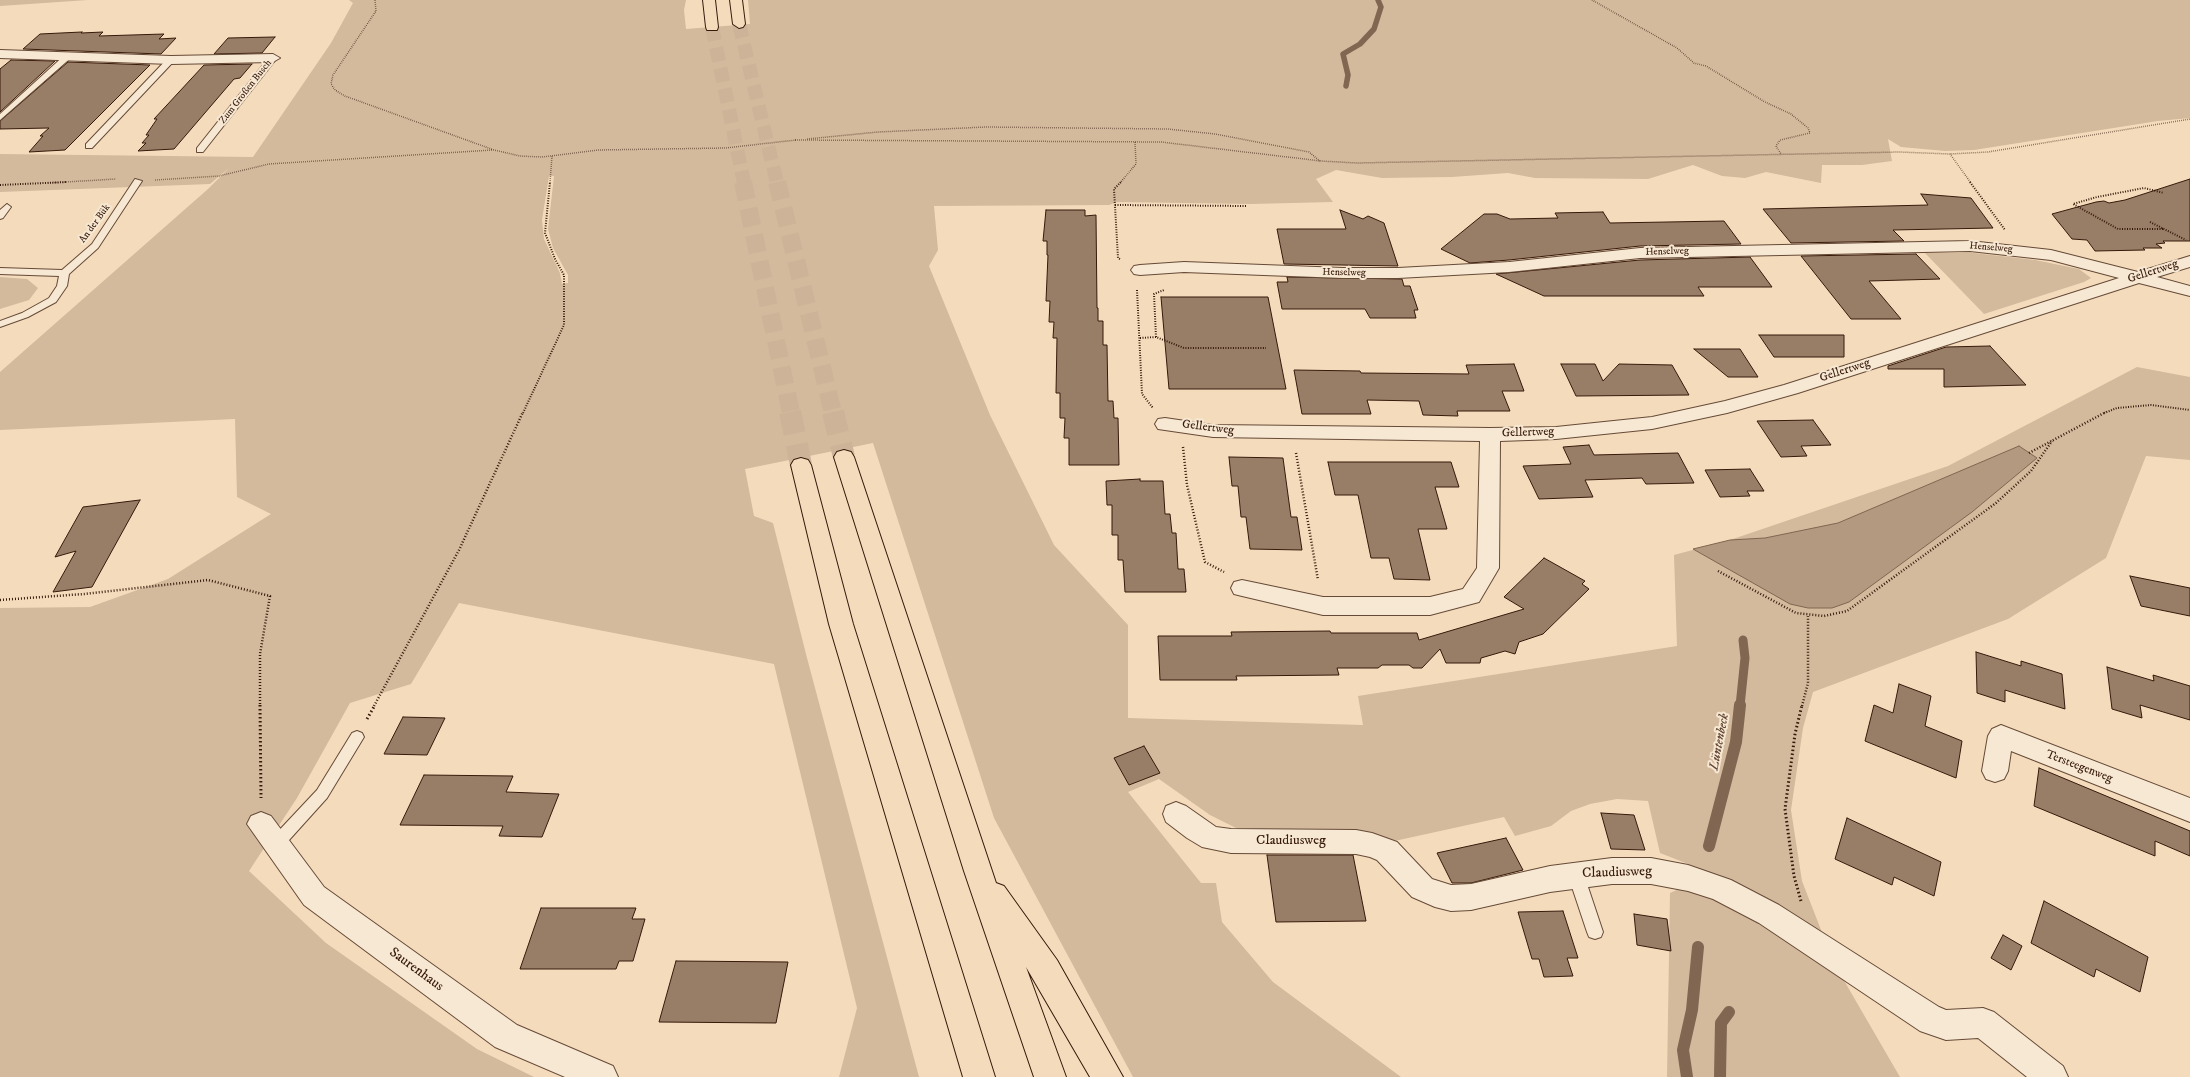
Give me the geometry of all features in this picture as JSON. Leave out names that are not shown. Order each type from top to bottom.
[{"type":"highway","points":[[709,0],[712,27]]},
{"type":"highway","points":[[736,0],[739,24]]},
{"type":"highway","points":[[844,457],[978,871],[1050,1077]]},
{"type":"highway","points":[[800,465],[841,624],[979,1077]]},
{"type":"highway","points":[[978,871],[1046,970],[1107,1077]]},
{"type":"street","name":"Zum Großen Busch","points":[[0,54],[70,55],[171,60],[274,58]]},
{"type":"street","name":"Henselweg","points":[[1140,270],[1184,267],[1335,273],[1398,273],[1501,267],[1640,253],[1934,245],[1970,246],[2051,255],[2190,291]]},
{"type":"street","name":"Gellertweg","points":[[1173,424],[1213,431],[1490,435],[1556,433],[1652,423],[1727,407],[1791,389],[2190,261]]},
{"type":"street","name":"Gellertweg","points":[[1242,588],[1323,606],[1430,606],[1471,596],[1488,568],[1490,435]]},
{"type":"street","name":"Tersteegenweg","points":[[1996,771],[2000,736],[2190,810]]},
{"type":"street","name":"Claudiusweg","points":[[1176,814],[1197,830],[1212,838],[1225,840],[1356,842],[1380,847],[1394,858],[1422,888],[1435,894],[1451,898],[1471,897],[1576,875],[1633,870],[1652,871],[1688,878],[1714,886],[1747,901],[1811,940],[1931,1020],[1946,1025],[1984,1023],[2052,1077]]},
{"type":"street","name":"Saurenhaus","points":[[268,834],[314,896],[506,1036],[602,1077]]},
{"type":"lane","points":[[0,118],[70,55]]},
{"type":"lane","name":"Zum Großen Busch","points":[[200,150],[274,58]]},
{"type":"lane","points":[[89,146],[171,60]]},
{"type":"lane","name":"An der Bük","points":[[64,273],[95,246],[138,181]]},
{"type":"lane","points":[[0,216],[7,207]]},
{"type":"lane","points":[[0,271],[64,273],[62,286],[53,300],[25,315],[0,324]]},
{"type":"lane","points":[[268,834],[322,794],[357,737]]},
{"type":"lane","points":[[1576,875],[1595,932]]},
{"type":"path","points":[[375,0],[376,11],[333,75],[331,84],[335,90],[345,96],[494,150],[531,157],[598,150],[676,150],[725,148],[849,134],[986,127],[1168,130],[1215,134],[1309,152],[1321,161]]},
{"type":"path","points":[[1592,0],[1677,48],[1694,63],[1706,66],[1765,102],[1792,114],[1808,128],[1810,133],[1780,140],[1776,146],[1781,154]]},
{"type":"path","points":[[795,140],[1135,142],[1214,146],[1321,161],[1357,163],[1781,154],[1899,152],[1950,154],[1988,152],[2190,119]]},
{"type":"path","points":[[1118,258],[1114,189],[1136,164],[1135,142]]},
{"type":"path","points":[[0,185],[124,179],[138,181],[219,176],[269,164],[494,150]]},
{"type":"path","points":[[1950,154],[2021,251]]},
{"type":"path","points":[[357,737],[458,550],[564,325],[564,275],[555,259],[545,233],[552,156]]},
{"type":"path","points":[[2163,229],[2118,229],[2073,204],[2097,197],[2144,188],[2164,193]]},
{"type":"path","points":[[1114,205],[1247,206]]},
{"type":"path","points":[[2150,222],[2190,242]]},
{"type":"path","points":[[1156,337],[1154,294],[1167,288]]},
{"type":"path","points":[[1137,293],[1142,394]]},
{"type":"path","points":[[1140,338],[1156,337],[1184,348],[1266,348]]},
{"type":"path","points":[[2029,453],[2093,418],[2117,408],[2145,405],[2190,410]]},
{"type":"path","points":[[1173,424],[1204,562],[1217,567],[1242,588]]},
{"type":"path","points":[[1292,433],[1323,606]]},
{"type":"path","points":[[1718,571],[1796,613],[1808,616],[1837,614],[1857,605],[1996,503],[2032,471],[2052,441]]},
{"type":"path","points":[[0,600],[84,594],[208,580],[270,596],[260,654],[268,834]]},
{"type":"path","points":[[1808,616],[1808,683],[1795,734],[1785,809],[1794,876],[1811,940]]},
{"type":"shaded area","points":[[0,0],[88,0],[0,6]]},
{"type":"shaded area","points":[[349,0],[686,0],[684,10],[686,29],[750,24],[748,0],[2190,0],[2190,118],[2158,121],[1974,150],[1945,151],[1901,147],[1888,139],[1892,161],[1862,165],[1822,165],[1821,183],[1766,172],[1745,178],[1722,176],[1693,165],[1648,179],[1535,178],[1508,173],[1452,177],[1382,178],[1336,170],[1316,179],[1333,202],[1251,204],[1117,202],[1109,205],[934,206],[938,250],[929,266],[990,415],[1054,545],[1128,625],[1128,718],[1363,725],[1358,696],[1677,646],[1674,555],[1730,540],[1948,466],[2137,367],[2190,377],[2190,460],[2146,456],[2106,558],[2008,619],[1813,692],[1803,728],[1791,810],[1802,881],[1823,935],[1729,880],[1660,853],[1648,801],[1617,799],[1590,804],[1571,811],[1551,826],[1515,836],[1504,817],[1390,842],[1238,829],[1210,815],[1159,779],[1128,792],[1201,883],[1216,883],[1222,922],[1273,982],[1401,1077],[1133,1077],[994,818],[873,443],[745,469],[754,516],[773,523],[807,658],[919,1077],[839,1077],[857,1008],[774,664],[459,603],[411,684],[350,703],[297,798],[249,871],[326,943],[477,1049],[534,1077],[0,1077],[0,608],[90,607],[168,579],[271,514],[237,497],[235,419],[0,430],[0,372],[208,189],[229,168],[210,184],[0,192],[0,154],[253,157],[331,43],[353,3]],"holes":[[[549,176],[554,176],[548,229],[553,248],[568,275],[568,283],[562,284],[560,273],[544,239],[542,220]]]},
{"type":"shaded area","points":[[1925,253],[1974,253],[2035,260],[2079,269],[2091,278],[2084,282],[1984,314]]},
{"type":"shaded area","points":[[0,277],[27,279],[38,288],[29,300],[0,309]]},
{"type":"shaded area","points":[[2019,446],[2037,458],[1972,512],[1849,602],[1832,608],[1808,608],[1790,604],[1693,549],[1730,540],[1765,538],[1838,523]]},
{"type":"shaded area","points":[[1686,886],[1707,890],[1835,965],[1900,1077],[1667,1077],[1670,893]]},
{"type":"building","points":[[82,32],[81,33],[103,32],[99,36],[164,34],[159,39],[176,38],[161,54],[23,49],[40,34]]},
{"type":"building","points":[[275,37],[262,53],[214,54],[228,38]]},
{"type":"building","points":[[11,60],[55,61],[0,112],[0,69]]},
{"type":"building","points":[[68,62],[150,65],[65,150],[29,152],[43,136],[40,136],[49,128],[0,129],[0,121]]},
{"type":"building","points":[[252,64],[240,78],[234,79],[174,149],[138,151],[146,143],[142,143],[149,135],[146,135],[157,119],[154,119],[204,65]]},
{"type":"building","points":[[2190,179],[2190,241],[2163,241],[2165,243],[2156,244],[2162,248],[2143,248],[2145,250],[2095,251],[2087,240],[2072,239],[2052,214],[2096,202],[2104,201],[2109,203],[2125,200]]},
{"type":"building","points":[[1921,194],[1971,198],[1993,228],[1893,230],[1904,241],[1791,243],[1763,209],[1928,205]]},
{"type":"building","points":[[1046,210],[1085,210],[1085,216],[1096,215],[1098,321],[1103,321],[1103,345],[1107,345],[1108,401],[1113,401],[1114,418],[1118,418],[1119,465],[1069,465],[1069,438],[1064,438],[1065,418],[1060,418],[1060,393],[1056,393],[1057,338],[1053,338],[1054,322],[1049,322],[1050,301],[1046,301],[1048,255],[1047,241],[1043,241]]},
{"type":"building","points":[[1340,210],[1363,219],[1368,216],[1384,223],[1398,266],[1284,264],[1277,229],[1346,229]]},
{"type":"building","points":[[1603,212],[1610,223],[1724,221],[1741,244],[1640,246],[1470,263],[1441,249],[1484,214],[1497,214],[1510,219],[1558,218],[1555,213]]},
{"type":"building","points":[[1916,254],[1940,279],[1869,281],[1901,319],[1851,319],[1801,256]]},
{"type":"building","points":[[1750,257],[1772,287],[1698,287],[1704,296],[1544,296],[1496,274],[1640,260]]},
{"type":"building","points":[[1287,277],[1402,279],[1404,286],[1410,286],[1418,310],[1414,310],[1416,318],[1370,318],[1365,309],[1282,309],[1277,282],[1288,282]]},
{"type":"building","points":[[1161,297],[1268,297],[1286,389],[1169,389]]},
{"type":"building","points":[[1759,335],[1844,335],[1844,357],[1774,357]]},
{"type":"building","points":[[1990,346],[2026,385],[1944,387],[1944,369],[1888,369],[1888,366],[1946,347]]},
{"type":"building","points":[[1694,349],[1740,349],[1758,377],[1728,377]]},
{"type":"building","points":[[1514,364],[1524,391],[1502,391],[1510,411],[1457,411],[1458,416],[1423,415],[1419,401],[1367,400],[1371,414],[1302,414],[1294,370],[1360,371],[1361,373],[1469,374],[1466,365]]},
{"type":"building","points":[[1561,364],[1595,364],[1603,381],[1619,364],[1672,365],[1689,395],[1576,396]]},
{"type":"building","points":[[1813,420],[1831,445],[1801,446],[1807,456],[1781,457],[1757,421]]},
{"type":"building","points":[[1589,445],[1594,455],[1678,453],[1694,483],[1646,484],[1642,478],[1585,480],[1593,497],[1539,499],[1523,466],[1571,464],[1563,447]]},
{"type":"building","points":[[1229,457],[1283,458],[1291,517],[1297,517],[1302,550],[1250,549],[1246,517],[1241,517],[1238,486],[1232,486]]},
{"type":"building","points":[[1328,462],[1451,462],[1459,487],[1435,487],[1447,529],[1418,529],[1430,580],[1394,579],[1389,558],[1371,558],[1358,495],[1335,495]]},
{"type":"building","points":[[1750,469],[1764,491],[1747,491],[1750,496],[1720,497],[1705,470]]},
{"type":"building","points":[[1140,479],[1140,481],[1163,481],[1165,514],[1170,514],[1172,533],[1176,533],[1178,569],[1184,569],[1186,592],[1125,592],[1123,560],[1118,560],[1118,535],[1112,535],[1112,505],[1107,505],[1106,481]]},
{"type":"building","points":[[140,500],[92,587],[53,592],[76,551],[55,557],[83,507]]},
{"type":"building","points":[[1544,558],[1585,581],[1582,584],[1589,589],[1543,634],[1519,642],[1515,654],[1505,651],[1481,658],[1480,663],[1446,663],[1440,649],[1422,668],[1413,668],[1409,665],[1382,665],[1378,668],[1337,668],[1339,675],[1236,676],[1237,680],[1160,680],[1158,636],[1232,636],[1231,632],[1330,631],[1331,633],[1417,633],[1419,640],[1524,609],[1504,597]]},
{"type":"building","points":[[2130,576],[2190,588],[2190,616],[2141,606]]},
{"type":"building","points":[[1976,652],[2021,666],[2021,661],[2062,674],[2065,709],[2005,690],[2005,702],[1977,693]]},
{"type":"building","points":[[2107,667],[2154,681],[2153,675],[2190,686],[2190,720],[2140,705],[2142,718],[2112,709]]},
{"type":"building","points":[[1899,684],[1931,696],[1925,726],[1962,741],[1956,778],[1865,741],[1874,705],[1893,713]]},
{"type":"building","points":[[403,717],[445,718],[427,755],[384,754]]},
{"type":"building","points":[[1144,746],[1160,773],[1129,785],[1114,758]]},
{"type":"building","points":[[2039,768],[2190,831],[2190,856],[2155,841],[2155,856],[2034,806]]},
{"type":"building","points":[[424,775],[513,776],[506,792],[559,794],[542,837],[499,836],[503,826],[400,825]]},
{"type":"building","points":[[1601,813],[1634,815],[1645,850],[1611,849]]},
{"type":"building","points":[[1847,818],[1941,862],[1934,896],[1894,877],[1892,885],[1835,859]]},
{"type":"building","points":[[1506,838],[1523,870],[1471,883],[1452,883],[1437,853]]},
{"type":"building","points":[[1267,855],[1353,855],[1366,921],[1276,922]]},
{"type":"building","points":[[2044,901],[2148,957],[2140,992],[2096,969],[2094,977],[2031,943]]},
{"type":"building","points":[[541,908],[636,908],[632,919],[645,919],[633,961],[619,961],[616,969],[520,969]]},
{"type":"building","points":[[1563,911],[1578,958],[1567,958],[1573,976],[1544,977],[1539,959],[1532,959],[1518,912]]},
{"type":"building","points":[[1634,914],[1667,919],[1671,951],[1637,945]]},
{"type":"building","points":[[2003,935],[2022,946],[2011,970],[1991,958]]},
{"type":"building","points":[[676,961],[788,962],[776,1023],[659,1022]]},
{"type":"waterway","points":[[1346,86],[1348,75],[1343,54],[1360,44],[1374,29],[1381,7],[1378,0]]},
{"type":"waterway","name":"Lüntenbeck","points":[[1740,706],[1745,658],[1743,640]]},
{"type":"waterway","name":"Lüntenbeck","points":[[1709,846],[1736,742],[1740,705]]},
{"type":"waterway","name":"Lüntenbeck","points":[[1687,1077],[1683,1050],[1692,1010],[1698,947]]},
{"type":"waterway","points":[[1720,1077],[1721,1023],[1729,1012]]},
{"type":"tunnel","points":[[739,24],[777,183]]},
{"type":"tunnel","points":[[712,27],[744,183]]},
{"type":"tunnel","points":[[743,182],[791,413]]},
{"type":"tunnel","points":[[777,182],[833,413]]},
{"type":"tunnel","points":[[790,412],[801,465]]},
{"type":"tunnel","points":[[833,412],[844,457]]}]
